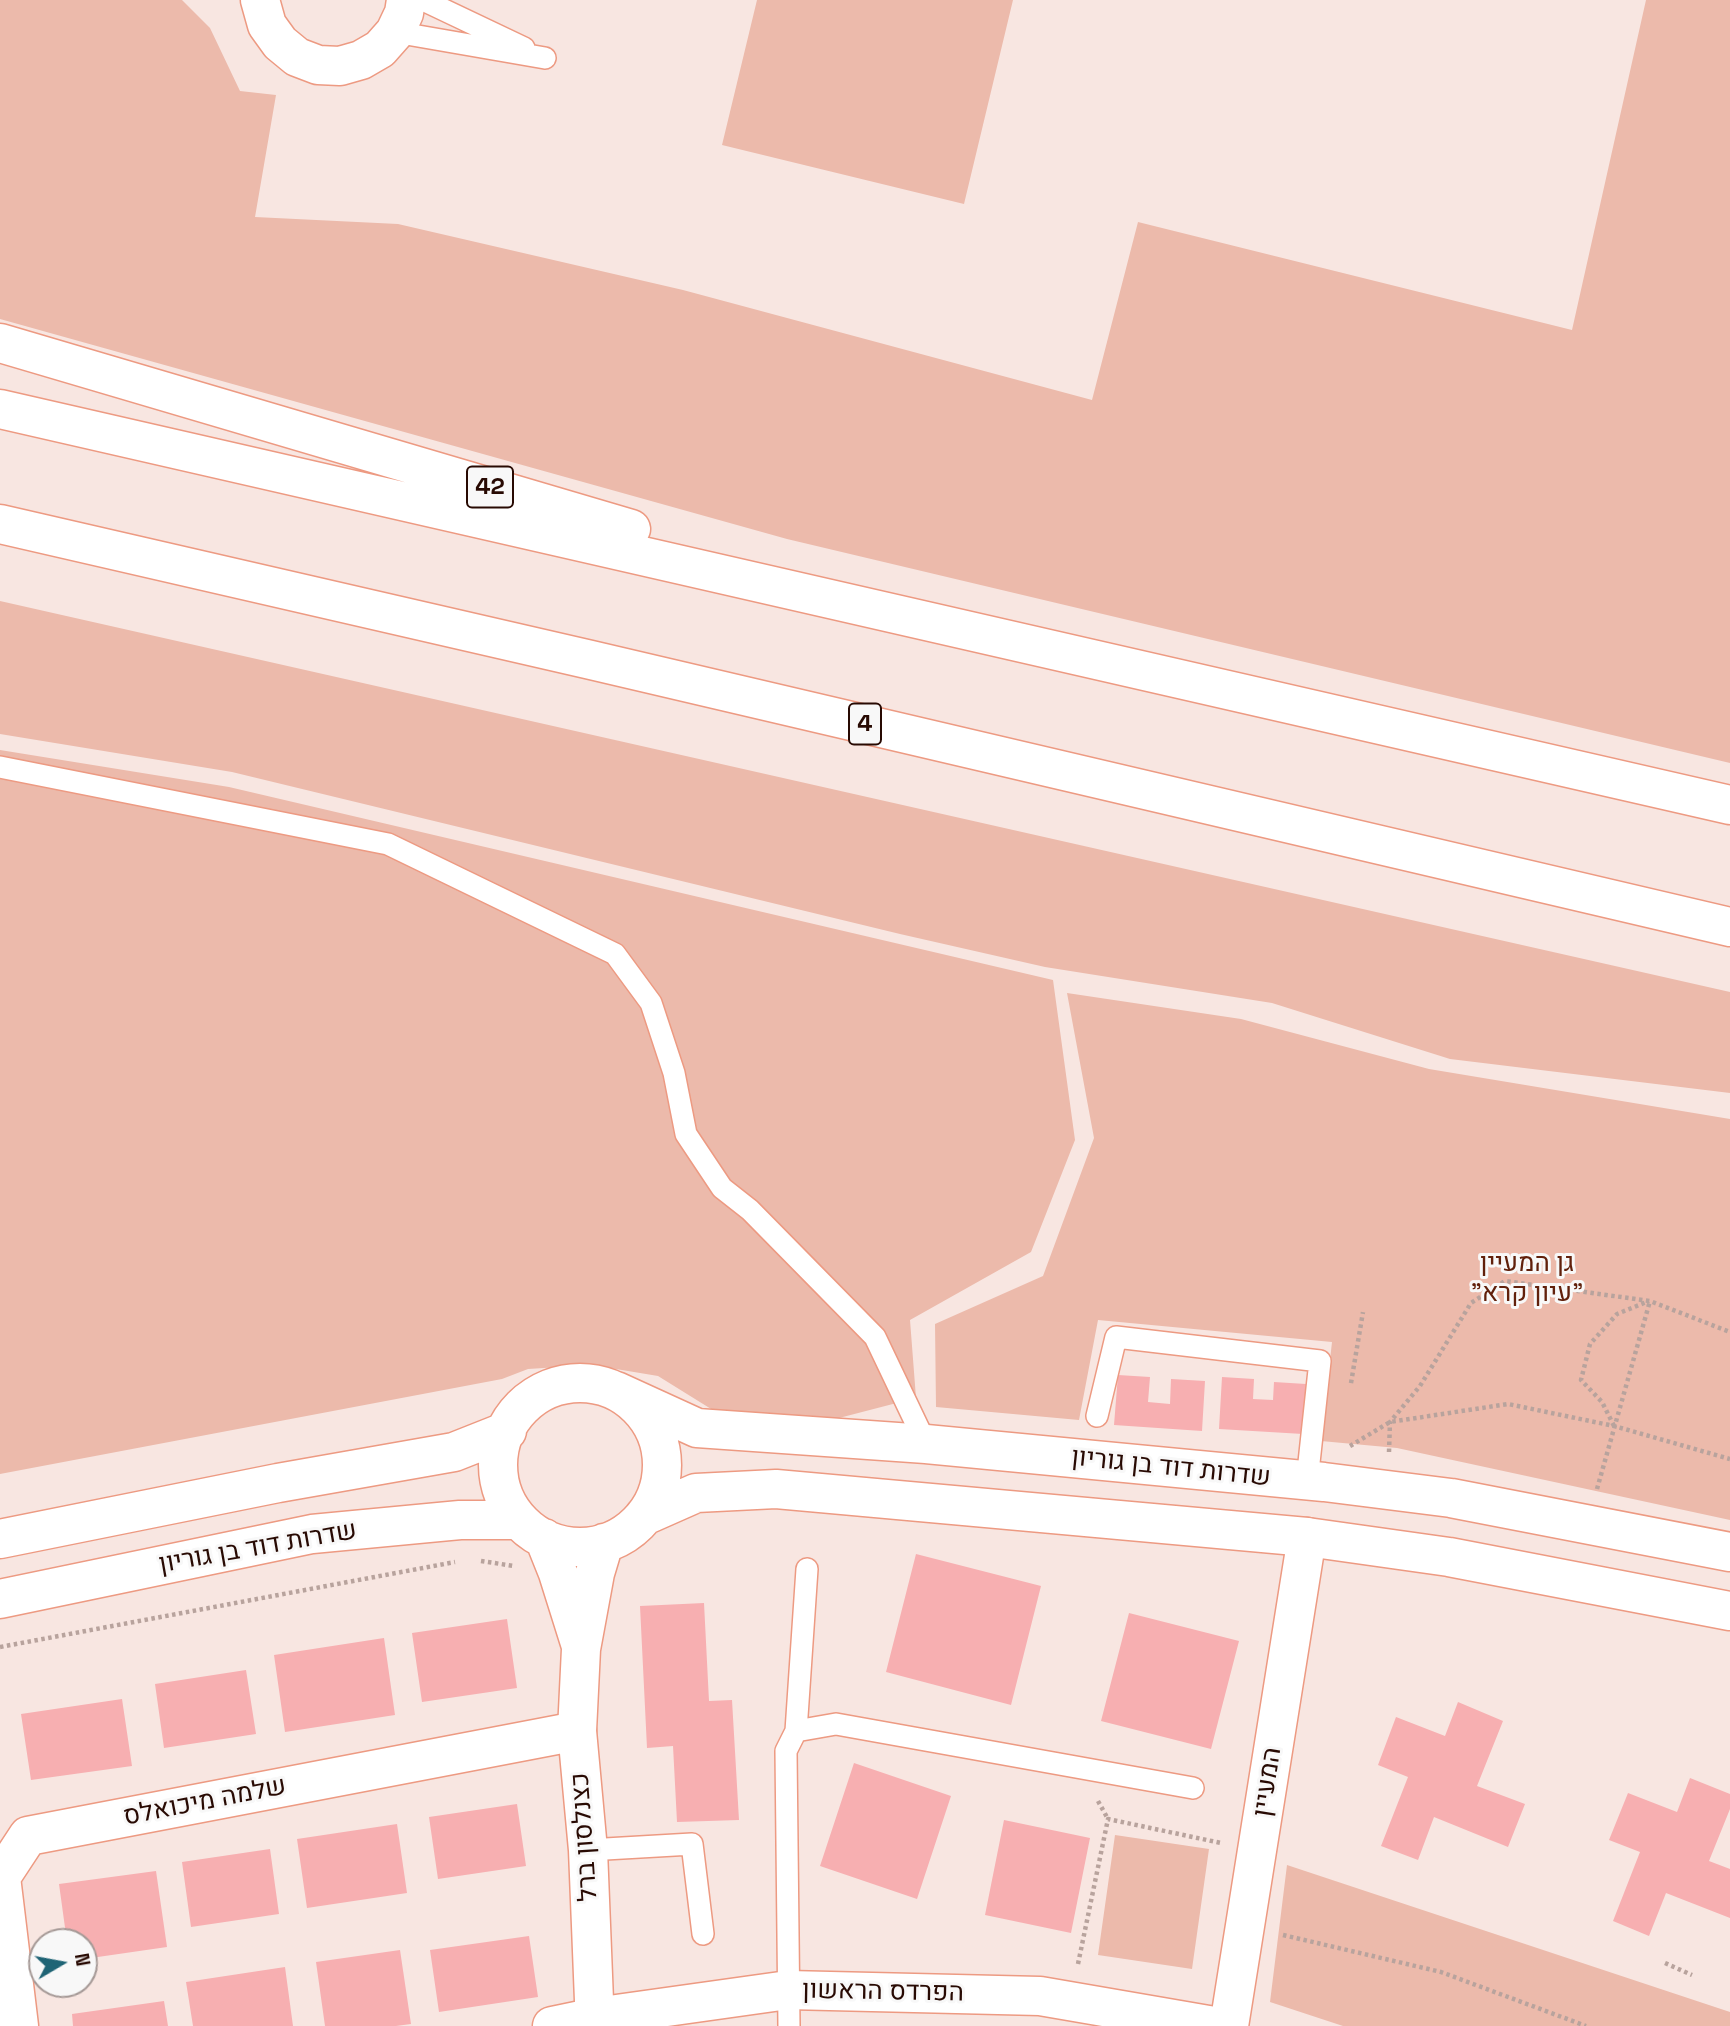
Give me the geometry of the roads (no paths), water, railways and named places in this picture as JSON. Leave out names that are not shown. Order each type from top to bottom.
[{"type":"main road","points":[[236,0],[263,12],[280,43],[297,57],[318,65],[340,66],[361,61],[380,49],[401,16]]},
{"type":"main road","name":"42","points":[[0,343],[979,632]]},
{"type":"main road","points":[[0,409],[1730,805]]},
{"type":"main road","name":"4","points":[[0,524],[1730,928]]},
{"type":"main road","points":[[644,1516],[658,1492],[662,1474],[658,1441],[639,1408],[616,1391],[577,1382],[548,1389],[524,1404],[511,1420],[498,1454],[499,1484],[503,1496],[531,1529],[562,1546],[588,1548],[615,1540],[644,1516],[696,1493],[776,1489],[1307,1537],[1448,1557],[1730,1611]]},
{"type":"main road","name":"שדרות דוד בן גוריון","points":[[616,1391],[697,1428],[926,1444],[1316,1482],[1451,1498],[1730,1552]]},
{"type":"main road","points":[[0,1539],[278,1483],[454,1452],[507,1431]]},
{"type":"main road","name":"שדרות דוד בן גוריון","points":[[0,1600],[312,1534],[460,1520],[531,1529]]},
{"type":"main road","name":"כצנלסון ברל","points":[[531,1529],[558,1573],[582,1649]]},
{"type":"main road","name":"המעיין","points":[[1229,2026],[1307,1537]]},
{"type":"main road","name":"כצנלסון ברל","points":[[595,2021],[588,1850],[578,1731],[582,1649],[595,1573],[604,1543]]},
{"type":"main road","name":"שלמה מיכואלס","points":[[19,2026],[1,1877],[28,1836],[578,1731]]},
{"type":"main road","name":"הפרדס הראשון","points":[[552,2026],[788,2008],[1040,1996],[1214,2026]]},
{"type":"lane","points":[[401,16],[545,58],[423,0]]},
{"type":"lane","points":[[0,767],[388,844],[615,954],[651,1003],[674,1073],[686,1134],[722,1188],[750,1210],[875,1338],[926,1444]]},
{"type":"lane","points":[[1097,1416],[1116,1337],[1320,1361],[1316,1482]]},
{"type":"lane","points":[[788,2008],[786,1751],[796,1731],[807,1569]]},
{"type":"lane","points":[[796,1731],[836,1724],[1193,1788]]},
{"type":"lane","points":[[588,1850],[692,1843],[703,1934]]},
{"type":"park label","name":"גן המעיין \"עיון קרא\"","points":[[1527,1279]]}]
